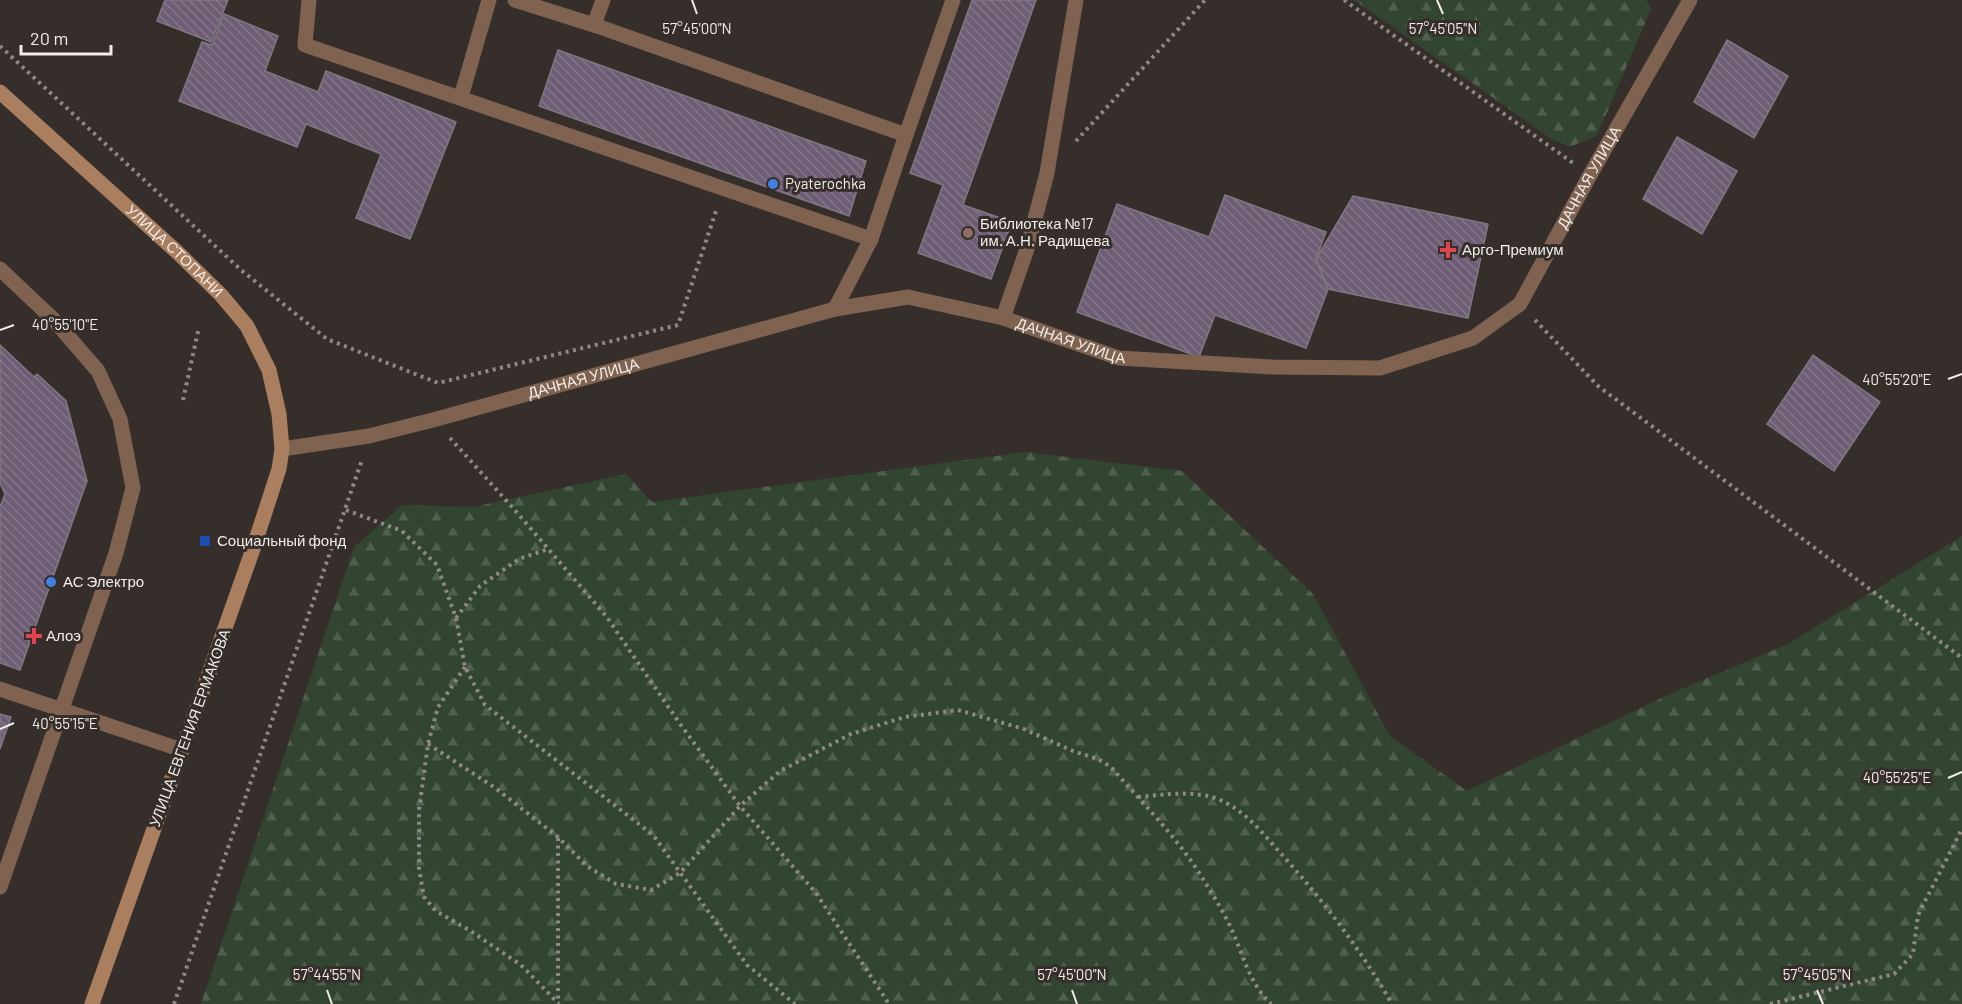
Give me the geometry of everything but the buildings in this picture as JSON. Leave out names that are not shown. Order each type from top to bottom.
[{"type":"main road","name":"УЛИЦА СТОПАНИ","points":[[0,92],[176,251],[221,295],[247,326],[269,370],[279,414],[282,449]]},
{"type":"main road","name":"УЛИЦА ЕВГЕНИЯ ЕРМАКОВА","points":[[92,1004],[253,549],[279,469],[282,449]]},
{"type":"street","points":[[309,0],[305,45],[871,239]]},
{"type":"street","points":[[461,97],[489,0]]},
{"type":"street","points":[[515,0],[594,25],[906,135]]},
{"type":"street","points":[[594,25],[603,0]]},
{"type":"street","points":[[835,309],[871,239],[953,0]]},
{"type":"street","points":[[1003,318],[1027,249],[1047,173],[1076,0]]},
{"type":"street","name":"ДАЧНАЯ УЛИЦА","points":[[282,449],[369,436],[835,309],[908,297],[1003,318],[1119,358],[1274,367],[1380,368],[1473,338],[1520,304],[1590,175],[1690,0]]},
{"type":"street","points":[[0,269],[54,320],[98,371],[120,419],[133,488],[116,554],[0,887]]},
{"type":"street","points":[[0,689],[182,750]]},
{"type":"path","points":[[1047,173],[1205,0]]},
{"type":"path","points":[[1344,0],[1590,175]]},
{"type":"path","points":[[0,46],[241,270],[327,339],[438,383],[678,325],[724,188]]},
{"type":"path","points":[[1520,304],[1598,386],[1962,658]]},
{"type":"path","points":[[183,400],[199,327]]},
{"type":"path","points":[[433,420],[606,616],[740,806],[816,893],[889,1004]]},
{"type":"path","points":[[174,1004],[346,510],[369,436]]},
{"type":"path","points":[[346,510],[402,531],[436,565],[456,618],[465,667],[485,705],[653,835],[747,965],[795,1004]]},
{"type":"path","points":[[456,618],[480,586],[519,559],[548,549]]},
{"type":"path","points":[[465,667],[438,707],[428,744],[419,810],[419,868],[424,897],[436,911],[521,965],[559,1003]]},
{"type":"path","points":[[428,744],[494,787],[558,837],[587,866],[616,884],[651,890],[680,873],[740,806],[780,771],[851,734],[905,717],[957,710],[1024,729],[1073,751],[1098,759],[1111,767],[1138,797],[1182,848],[1200,874],[1231,929],[1246,967],[1264,998],[1271,1004]]},
{"type":"path","points":[[1138,797],[1180,793],[1214,798],[1239,810],[1262,833],[1337,920],[1370,965],[1392,1004]]},
{"type":"path","points":[[1770,1004],[1894,974],[1913,954],[1918,915],[1962,829]]},
{"type":"path","points":[[558,837],[559,1003]]},
{"type":"green space","points":[[1354,0],[1647,0],[1651,9],[1597,136],[1569,147],[1550,138]]},
{"type":"green space","points":[[1025,452],[1182,471],[1313,594],[1390,736],[1467,791],[1672,693],[1788,644],[1962,536],[1962,1004],[201,1004],[354,547],[402,505],[473,507],[626,474],[652,502]]},
{"type":"place","name":"Pyaterochka","points":[[773,184]]},
{"type":"place","name":"Библиотека №17 им. А.Н. Радищева","points":[[968,233]]},
{"type":"place","name":"Арго-Премиум","points":[[1448,250]]},
{"type":"place","name":"Социальный фонд","points":[[205,541]]},
{"type":"place","name":"АС Электро","points":[[51,582]]},
{"type":"place","name":"Алоэ","points":[[34,636]]}]
